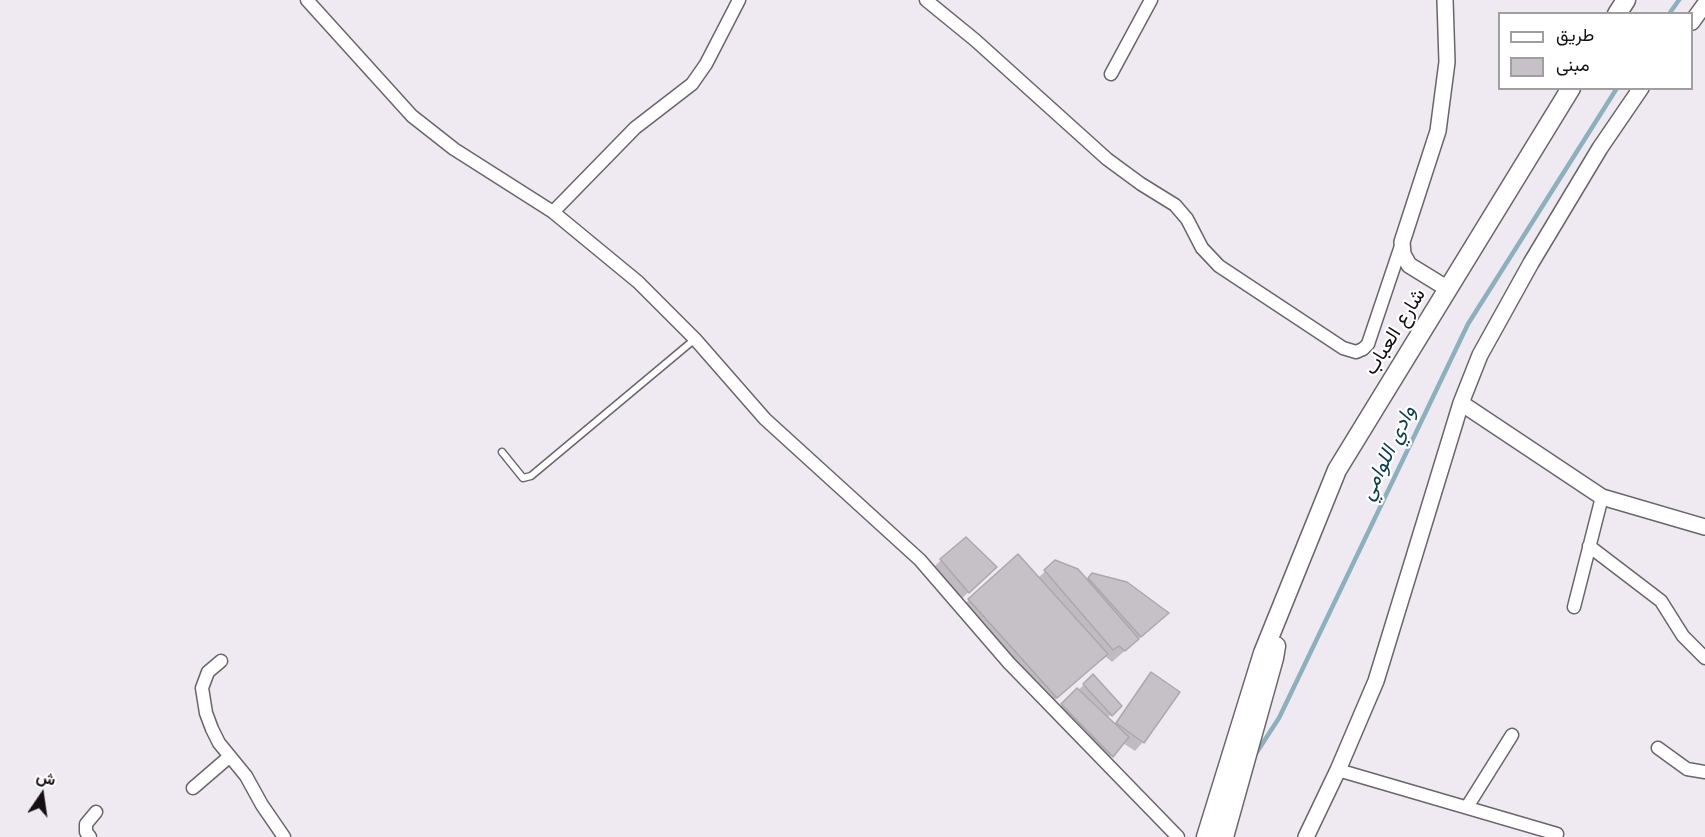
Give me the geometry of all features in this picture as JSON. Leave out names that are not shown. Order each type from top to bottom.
[{"type":"main road","name":"شارع العباب","points":[[1206,837],[1263,653],[1337,470],[1570,90]]},
{"type":"main road","name":"شارع العباب","points":[[1224,837],[1274,658],[1280,611]]},
{"type":"main road","points":[[1215,837],[1227,803],[1242,773]]},
{"type":"street","points":[[307,0],[412,116],[454,149],[553,212],[638,282],[694,339],[765,419],[920,560],[1009,663],[1178,837]]},
{"type":"street","points":[[553,212],[635,128],[692,84],[706,64],[740,0]]},
{"type":"street","points":[[926,0],[975,40],[1107,159],[1174,205],[1187,219],[1202,248],[1219,266],[1349,351],[1363,349],[1368,344],[1438,131],[1446,63],[1445,0]]},
{"type":"street","points":[[1111,74],[1151,0]]},
{"type":"street","points":[[1693,21],[1705,4]]},
{"type":"street","points":[[1306,837],[1376,681],[1461,403],[1480,355],[1531,263],[1600,148],[1640,90]]},
{"type":"street","points":[[1402,242],[1403,254],[1409,265],[1448,289]]},
{"type":"street","points":[[1461,403],[1602,497],[1705,527]]},
{"type":"street","points":[[1574,607],[1602,497]]},
{"type":"street","points":[[1589,546],[1661,601],[1683,636],[1705,658]]},
{"type":"street","points":[[221,661],[208,672],[202,688],[212,729],[229,757],[246,776],[284,837]]},
{"type":"street","points":[[1467,807],[1512,735]]},
{"type":"street","points":[[1658,748],[1687,769],[1705,772]]},
{"type":"street","points":[[193,788],[229,757]]},
{"type":"street","points":[[1338,770],[1557,834]]},
{"type":"street","points":[[90,837],[86,832],[86,824],[96,812]]},
{"type":"lane","points":[[502,452],[523,478],[531,476],[694,339]]},
{"type":"building","points":[[966,537],[997,567],[969,593],[940,559]]},
{"type":"building","points":[[1018,554],[1108,654],[1057,698],[968,599]]},
{"type":"building","points":[[1055,560],[1078,569],[1139,639],[1125,651],[1119,646],[1113,650],[1044,570]]},
{"type":"building","points":[[1092,573],[1127,582],[1169,613],[1141,637],[1088,578]]},
{"type":"building","points":[[1151,672],[1180,692],[1144,743],[1116,723]]},
{"type":"building","points":[[1093,674],[1122,706],[1112,716],[1083,684]]},
{"type":"building","points":[[1077,688],[1129,737],[1113,757],[1061,704]]},
{"type":"waterway","name":"وادي اللوامي","points":[[1670,12],[1679,0]]},
{"type":"waterway","name":"وادي اللوامي","points":[[1255,755],[1279,718],[1468,324],[1616,90]]}]
